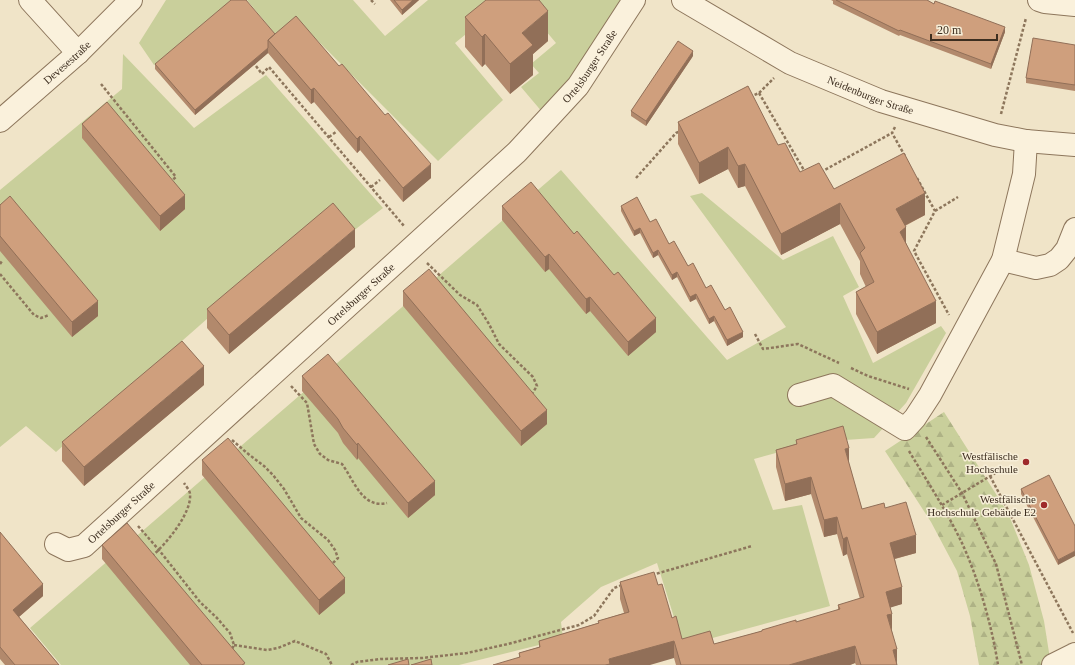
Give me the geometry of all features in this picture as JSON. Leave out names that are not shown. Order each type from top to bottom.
[{"type":"street","points":[[30,0],[78,53]]},
{"type":"street","name":"Devesestraße","points":[[0,121],[78,53],[131,0]]},
{"type":"street","name":"Ortelsburger Straße","points":[[56,544],[68,550],[84,546],[517,152],[578,86],[634,0]]},
{"type":"street","name":"Neidenburger Straße","points":[[683,0],[790,63],[881,101],[995,135],[1026,141],[1075,145]]},
{"type":"street","points":[[1033,7],[1075,5]]},
{"type":"street","points":[[799,395],[833,385],[910,423],[930,395],[1003,260],[1024,174],[1026,141]]},
{"type":"street","points":[[1003,260],[1036,268],[1050,265],[1059,259],[1067,249],[1075,229]]},
{"type":"street","points":[[1054,665],[1075,654]]},
{"type":"path","points":[[371,0],[375,4]]},
{"type":"path","points":[[995,135],[1033,7]]},
{"type":"path","points":[[252,61],[262,74],[269,67],[371,187],[414,245],[460,295],[477,305],[499,344],[533,377],[537,386],[530,396]]},
{"type":"path","points":[[745,100],[759,93],[790,63]]},
{"type":"path","points":[[101,84],[176,177],[169,184]]},
{"type":"path","points":[[759,93],[809,178]]},
{"type":"path","points":[[816,175],[892,133],[906,108]]},
{"type":"path","points":[[636,178],[676,133],[683,130]]},
{"type":"path","points":[[135,134],[139,131]]},
{"type":"path","points":[[329,137],[336,132]]},
{"type":"path","points":[[892,133],[906,159]]},
{"type":"path","points":[[913,172],[935,210]]},
{"type":"path","points":[[371,187],[380,180]]},
{"type":"path","points":[[958,197],[935,210],[914,251],[961,338]]},
{"type":"path","points":[[0,274],[34,315],[41,318],[49,315]]},
{"type":"path","points":[[277,372],[307,403],[314,444],[320,454],[328,460],[342,464],[361,493],[369,501],[380,505],[387,503]]},
{"type":"path","points":[[910,423],[962,493],[996,564],[1022,665]]},
{"type":"path","points":[[910,423],[908,450],[942,505],[961,542],[974,573],[988,619],[998,665]]},
{"type":"path","points":[[216,426],[264,466],[284,489],[302,518],[328,540],[335,550],[338,558],[329,566]]},
{"type":"path","points":[[150,558],[159,550],[185,515],[189,505],[190,493],[186,485],[170,468]]},
{"type":"path","points":[[942,505],[1002,470]]},
{"type":"path","points":[[990,476],[1075,636]]},
{"type":"path","points":[[148,539],[159,550],[200,602],[230,633],[234,645],[231,652]]},
{"type":"path","points":[[648,576],[752,546]]},
{"type":"path","points":[[351,665],[356,662],[381,659],[422,658],[467,653],[579,626],[594,616],[614,588],[627,583]]},
{"type":"path","points":[[234,645],[267,650],[278,648],[295,641],[326,654],[332,665]]},
{"type":"green space","points":[[166,0],[232,0],[154,65],[139,43]]},
{"type":"green space","points":[[247,0],[353,0],[385,36],[428,0],[508,0],[455,43],[503,100],[438,161],[302,25],[280,40]]},
{"type":"green space","points":[[520,0],[625,0],[590,56],[543,113],[521,87],[539,73],[531,64],[556,43]]},
{"type":"green space","points":[[123,54],[194,128],[266,75],[383,208],[348,235],[325,215],[56,452],[26,426],[0,447],[0,190],[122,89]]},
{"type":"green space","points":[[561,170],[727,360],[786,327],[690,196],[702,193],[783,260],[833,236],[859,287],[843,296],[873,363],[941,326],[946,333],[906,403],[874,438],[816,442],[754,459],[773,510],[802,505],[830,606],[683,646],[657,563],[601,587],[561,622],[563,639],[459,665],[61,665],[30,628]]},
{"type":"green space","points":[[944,412],[1008,513],[1029,565],[1044,621],[1051,665],[979,665],[970,616],[957,571],[931,522],[885,451]]},
{"type":"building","points":[[231,0],[246,0],[275,34],[268,40],[268,48],[195,110],[155,64]]},
{"type":"building","points":[[394,0],[413,0],[402,10]]},
{"type":"building","points":[[486,0],[539,0],[548,11],[522,33],[533,45],[510,64],[485,34],[482,37],[465,17]]},
{"type":"building","points":[[836,0],[927,0],[934,4],[935,1],[1005,27],[991,64],[900,30],[899,31]]},
{"type":"building","points":[[296,16],[339,66],[342,64],[385,115],[388,113],[431,164],[403,188],[360,136],[357,139],[314,88],[311,90],[268,40]]},
{"type":"building","points":[[1033,38],[1075,45],[1075,85],[1026,78]]},
{"type":"building","points":[[678,41],[693,51],[646,121],[631,111]]},
{"type":"building","points":[[748,86],[778,145],[785,143],[800,172],[819,163],[834,189],[904,153],[925,193],[896,209],[906,227],[900,232],[936,301],[877,332],[856,292],[874,282],[860,253],[865,248],[840,203],[781,234],[745,164],[738,166],[728,147],[699,163],[678,122]]},
{"type":"building","points":[[107,102],[185,195],[160,216],[82,124]]},
{"type":"building","points":[[531,182],[574,234],[577,231],[614,275],[618,272],[656,318],[628,342],[590,297],[586,299],[549,254],[545,257],[502,206]]},
{"type":"building","points":[[10,196],[98,301],[72,322],[0,236],[0,205]]},
{"type":"building","points":[[637,197],[650,222],[656,219],[669,244],[674,241],[688,266],[693,263],[706,288],[711,285],[725,310],[730,307],[743,332],[727,340],[714,316],[709,319],[696,294],[690,297],[677,272],[672,275],[658,250],[653,253],[640,228],[634,231],[621,206]]},
{"type":"building","points":[[333,203],[355,229],[229,335],[207,309]]},
{"type":"building","points":[[429,269],[547,410],[521,431],[403,291]]},
{"type":"building","points":[[182,341],[204,366],[84,467],[62,442]]},
{"type":"building","points":[[328,354],[435,481],[408,503],[358,443],[357,445],[343,428],[338,419],[302,376]]},
{"type":"building","points":[[843,426],[849,448],[845,449],[862,509],[884,503],[885,508],[906,502],[916,535],[890,543],[902,587],[886,592],[892,614],[887,615],[897,649],[893,650],[897,665],[861,665],[855,646],[789,665],[681,665],[674,641],[609,659],[610,664],[605,665],[493,665],[520,657],[519,653],[540,647],[539,641],[599,623],[598,621],[629,612],[620,582],[654,572],[658,585],[662,584],[672,618],[676,616],[682,639],[710,631],[714,644],[840,609],[838,605],[864,597],[847,537],[843,539],[837,517],[824,520],[811,477],[785,484],[776,450],[797,444],[796,440]]},
{"type":"building","points":[[228,438],[345,578],[319,600],[202,460]]},
{"type":"building","points":[[1049,475],[1075,526],[1075,551],[1058,560],[1021,489]]},
{"type":"building","points":[[127,523],[245,663],[242,665],[202,665],[102,545]]},
{"type":"building","points":[[0,532],[43,584],[13,610],[59,665],[15,665],[0,647]]},
{"type":"building","points":[[408,659],[409,665],[388,665]]},
{"type":"building","points":[[431,659],[432,665],[411,665]]},
{"type":"place","name":"Westfälische Hochschule","points":[[1026,462]]},
{"type":"place","name":"Westfälische Hochschule Gebäude E2","points":[[1044,505]]}]
